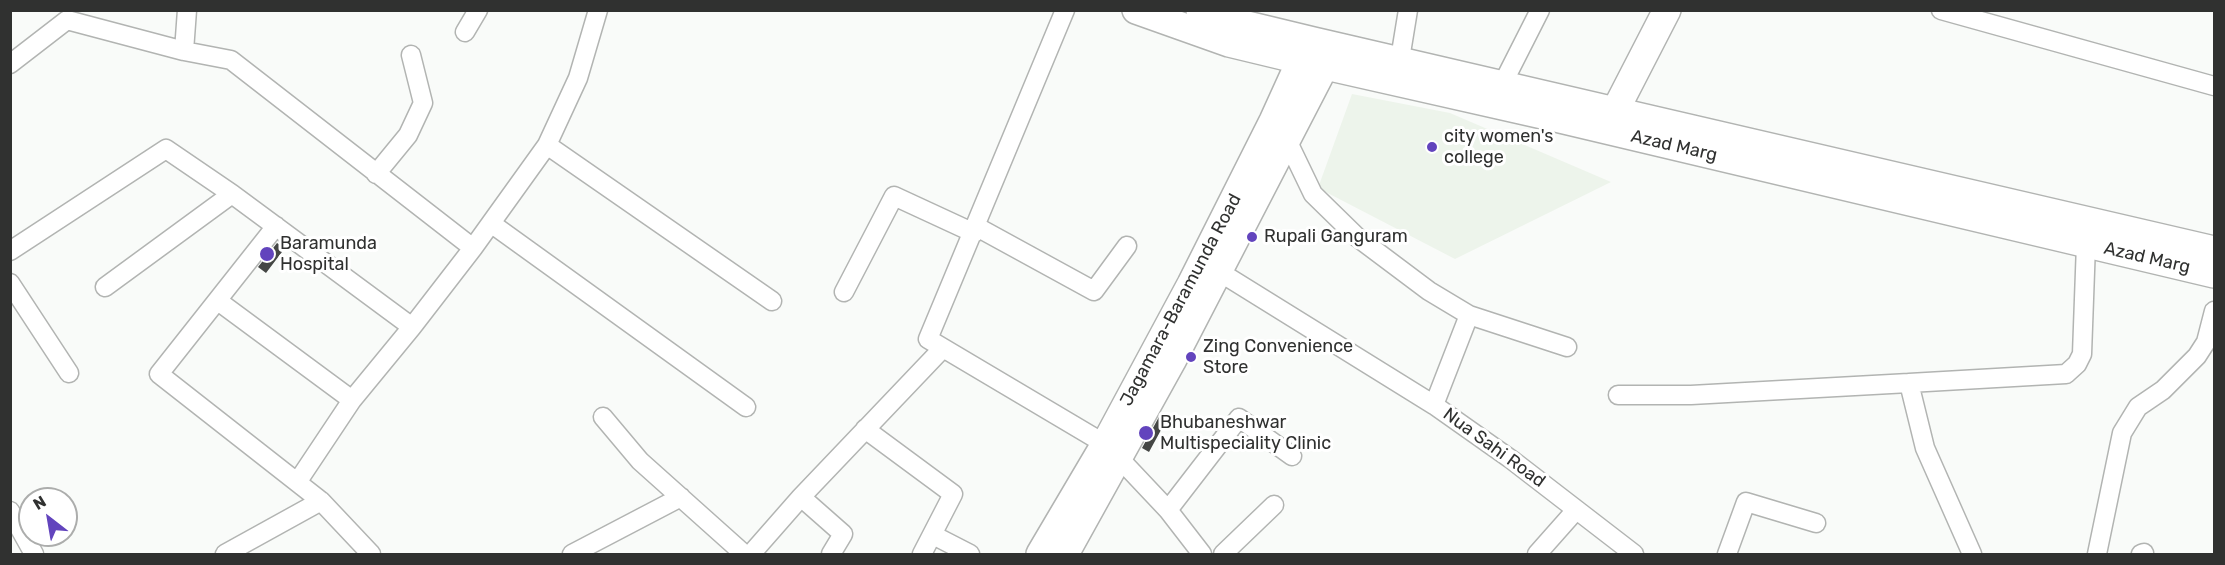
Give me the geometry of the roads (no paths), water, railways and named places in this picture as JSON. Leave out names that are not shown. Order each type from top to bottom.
[{"type":"street","points":[[184,51],[187,10]]},
{"type":"street","points":[[465,32],[478,10]]},
{"type":"street","points":[[298,481],[352,400],[492,224],[547,145],[578,78],[598,10]]},
{"type":"street","points":[[1065,10],[928,339],[1112,451],[1168,510],[1202,555]]},
{"type":"street","name":"Azad Marg","points":[[1136,10],[1229,43],[1318,53],[1402,48],[1503,84],[2214,250]]},
{"type":"street","name":"Azad Marg","points":[[1200,10],[1318,53],[2214,274]]},
{"type":"street","points":[[1402,48],[1408,10]]},
{"type":"street","points":[[1402,48],[1416,10]]},
{"type":"street","points":[[1503,84],[1540,10]]},
{"type":"street","points":[[1615,111],[1667,10]]},
{"type":"street","points":[[1941,10],[2214,86]]},
{"type":"street","points":[[10,64],[67,20],[184,51],[231,60],[473,248]]},
{"type":"street","name":"Jagamara-Baramunda Road","points":[[1040,555],[1112,451],[1218,271],[1287,140],[1318,53]]},
{"type":"street","name":"Jagamara-Baramunda Road","points":[[1065,555],[1191,284],[1274,121],[1318,53]]},
{"type":"street","points":[[376,174],[408,135],[423,103],[411,55]]},
{"type":"street","points":[[1287,140],[1313,194],[1350,230],[1429,291],[1468,315],[1567,347]]},
{"type":"street","points":[[547,145],[772,301]]},
{"type":"street","points":[[10,251],[166,149],[232,194],[412,327]]},
{"type":"street","points":[[105,288],[232,194]]},
{"type":"street","points":[[844,292],[894,196],[975,230],[1094,291],[1127,246]]},
{"type":"street","points":[[492,224],[746,407]]},
{"type":"street","points":[[276,226],[159,374],[298,481],[321,501],[371,555]]},
{"type":"street","points":[[1618,395],[1691,395],[2066,374],[2077,364],[2082,354],[2086,244]]},
{"type":"street","points":[[1218,271],[1434,405]]},
{"type":"street","points":[[10,283],[69,373]]},
{"type":"street","points":[[218,301],[352,400]]},
{"type":"street","points":[[2097,555],[2122,433],[2138,407],[2163,390],[2197,356],[2210,349],[2214,311]]},
{"type":"street","name":"Nua Sahi Road","points":[[1468,315],[1434,405],[1634,555]]},
{"type":"street","points":[[751,555],[801,497],[943,348]]},
{"type":"street","points":[[1909,383],[1925,448],[1972,555]]},
{"type":"street","points":[[603,417],[640,461],[744,555]]},
{"type":"street","points":[[1168,510],[1239,418],[1292,456]]},
{"type":"street","points":[[865,429],[953,494],[922,555]]},
{"type":"street","points":[[572,555],[681,497]]},
{"type":"street","points":[[801,497],[843,534],[831,555]]},
{"type":"street","points":[[225,555],[321,501]]},
{"type":"street","points":[[1727,555],[1746,502],[1816,523]]},
{"type":"street","points":[[1223,555],[1274,505]]},
{"type":"street","points":[[1537,555],[1576,510]]},
{"type":"street","points":[[10,511],[34,555]]},
{"type":"street","points":[[933,535],[970,554]]},
{"type":"place","name":"city women's college","points":[[1432,147]]},
{"type":"place","name":"Rupali Ganguram","points":[[1252,237]]},
{"type":"place","name":"Baramunda Hospital","points":[[267,254]]},
{"type":"place","name":"Zing Convenience Store","points":[[1191,357]]},
{"type":"place","name":"Bhubaneshwar Multispeciality Clinic","points":[[1146,433]]}]
